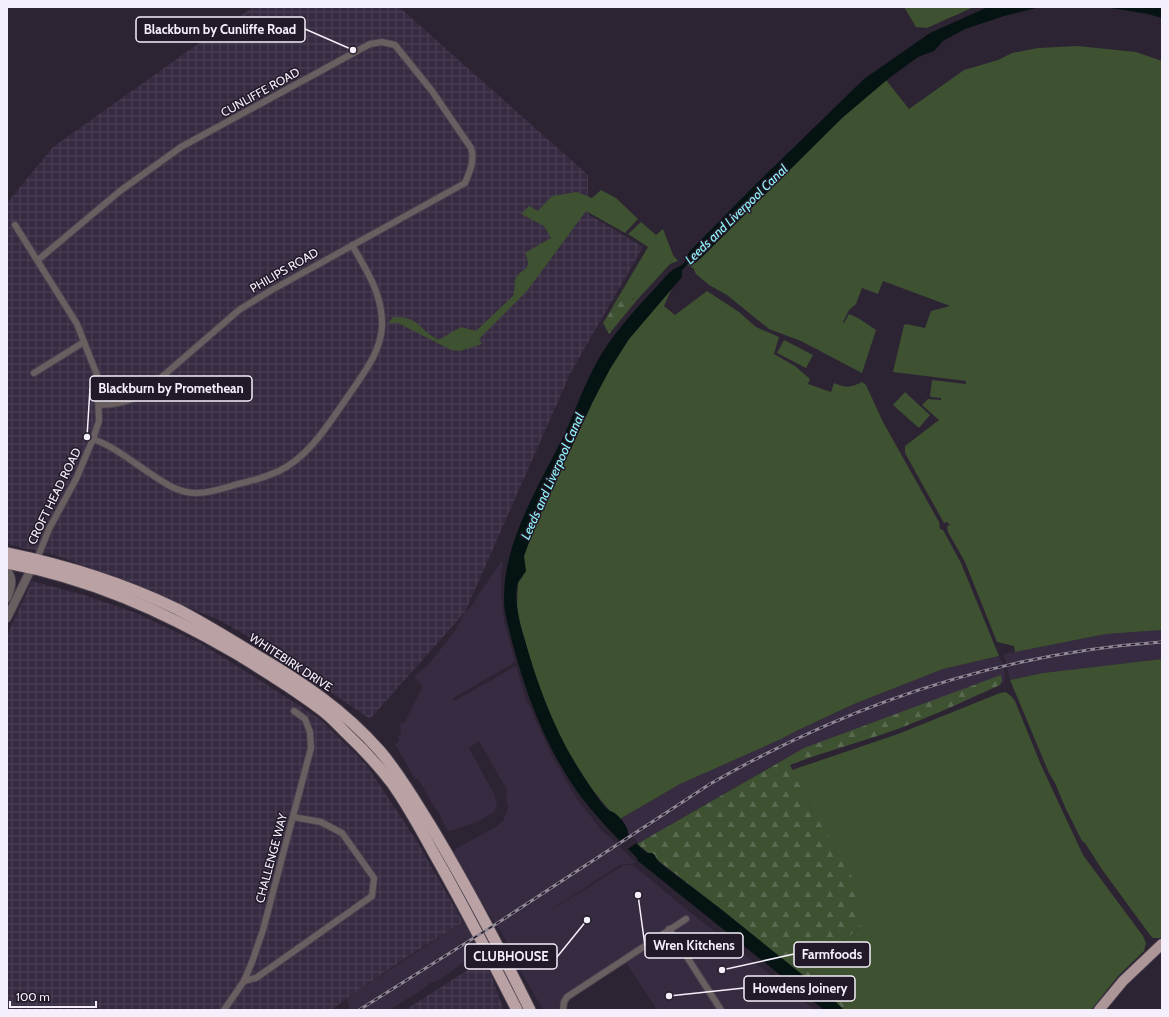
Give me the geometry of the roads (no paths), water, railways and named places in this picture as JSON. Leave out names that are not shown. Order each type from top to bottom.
[{"type":"highway","name":"WHITEBIRK DRIVE","points":[[7,553],[82,582],[113,592],[172,618],[262,670],[296,691],[326,713],[369,755],[392,783],[456,890],[517,1010]]},
{"type":"highway","name":"WHITEBIRK DRIVE","points":[[7,563],[34,563],[93,575],[137,591],[217,631],[303,683],[336,708],[381,752],[403,782],[441,843],[498,945],[530,1010]]},
{"type":"main road","points":[[1099,1010],[1123,981],[1162,944]]},
{"type":"street","name":"CUNLIFFE ROAD","points":[[38,260],[120,191],[181,147],[376,42],[395,45],[432,91],[468,142],[473,153]]},
{"type":"street","name":"PHILIPS ROAD","points":[[99,405],[113,405],[126,402],[141,395],[239,310],[352,245],[465,183],[472,166],[473,153]]},
{"type":"street","name":"CROFT HEAD ROAD","points":[[15,225],[77,324],[97,375],[99,405],[99,421],[93,439],[76,479],[49,529],[34,563]]},
{"type":"street","points":[[93,439],[105,444],[168,486],[187,492],[209,492],[256,480],[289,466],[323,432],[370,364],[380,338],[382,314],[379,296],[368,271],[352,245]]},
{"type":"street","points":[[34,373],[84,342]]},
{"type":"street","points":[[7,618],[34,563]]},
{"type":"street","points":[[7,571],[12,580],[7,598]]},
{"type":"street","name":"CHALLENGE WAY","points":[[224,1010],[244,981],[263,930],[311,748],[310,732],[305,719],[294,711]]},
{"type":"street","points":[[244,981],[256,978],[372,896],[374,878],[342,833],[321,822],[293,817]]},
{"type":"street","points":[[563,1010],[564,1002],[567,997],[686,918]]},
{"type":"street","points":[[669,929],[721,1010]]},
{"type":"water","name":"Leeds and Liverpool Canal","points":[[988,7],[1040,7],[1004,16],[965,29],[943,41],[934,51],[918,57],[888,79],[842,118],[702,257],[695,263],[689,263],[682,270],[682,277],[629,339],[610,369],[592,403],[536,523],[524,556],[526,571],[519,582],[517,589],[516,596],[521,625],[543,697],[560,735],[580,771],[600,801],[607,809],[621,819],[626,826],[628,834],[647,853],[652,853],[655,855],[660,863],[722,910],[834,1000],[844,1010],[824,1010],[638,861],[637,858],[602,822],[582,798],[555,756],[525,685],[517,661],[505,612],[504,589],[514,542],[533,496],[566,431],[595,365],[608,344],[632,313],[670,272],[684,263],[689,252],[755,185],[864,79],[930,33]]},
{"type":"water","points":[[1105,7],[1162,7],[1162,18],[1148,14]]},
{"type":"railway","points":[[359,1010],[496,924],[710,784],[763,755],[817,730],[872,707],[928,687],[985,671],[1043,658],[1102,648],[1162,642]]},
{"type":"place","name":"Blackburn by Cunliffe Road","points":[[353,50]]},
{"type":"place","name":"Blackburn by Promethean","points":[[87,437]]},
{"type":"place","name":"Wren Kitchens","points":[[638,895]]},
{"type":"place","name":"CLUBHOUSE","points":[[587,920]]},
{"type":"place","name":"Farmfoods","points":[[722,970]]},
{"type":"place","name":"Howdens Joinery","points":[[669,996]]}]
